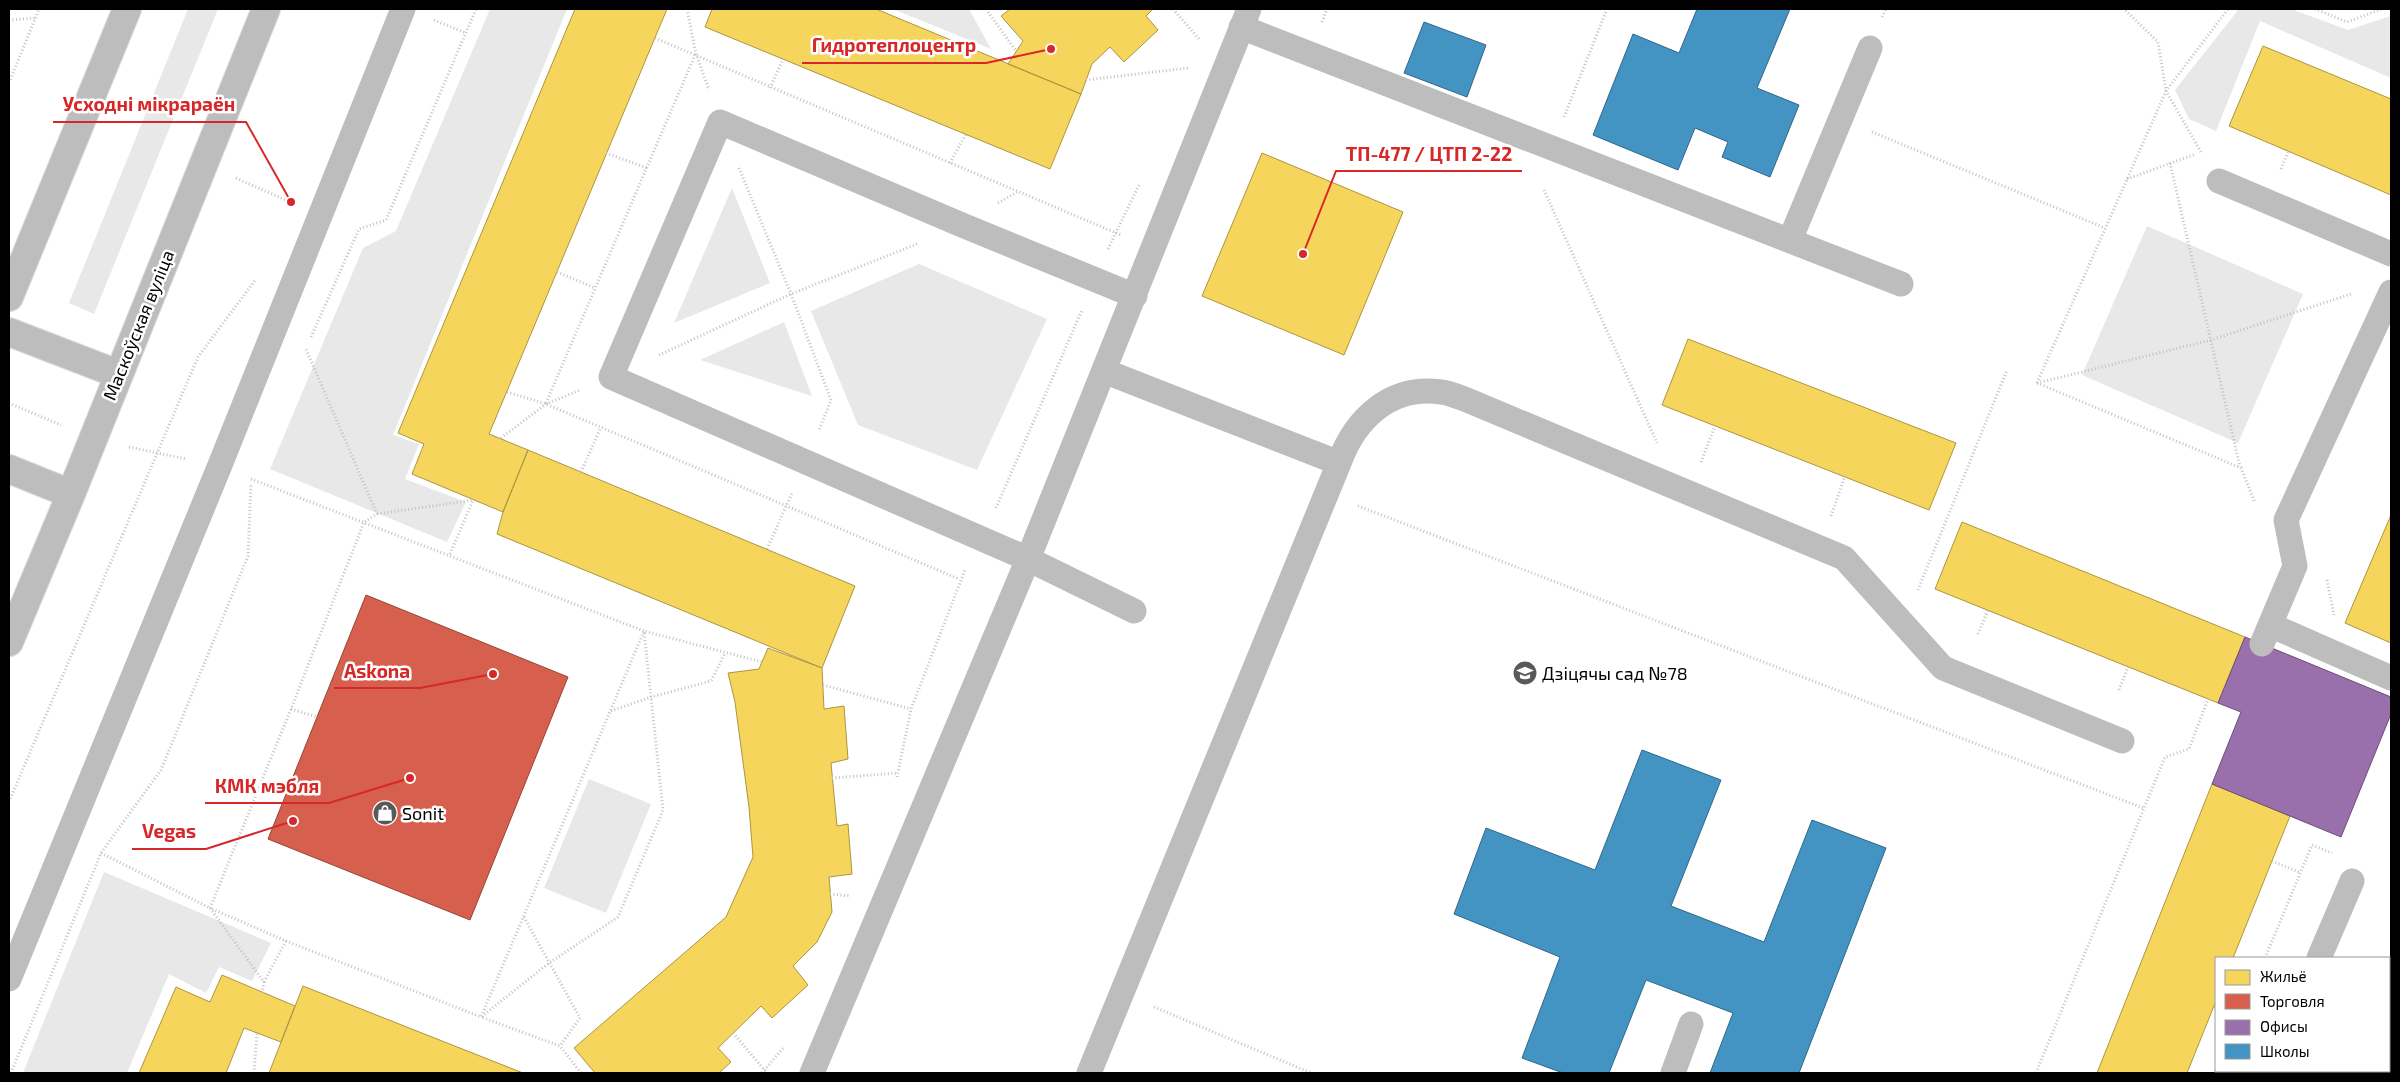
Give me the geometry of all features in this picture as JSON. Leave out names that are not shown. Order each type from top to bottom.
[{"type":"highway","points":[[9,297],[127,9]]},
{"type":"highway","name":"Маскоўская вуліца","points":[[9,642],[71,494],[202,164],[269,11]]},
{"type":"highway","points":[[9,332],[118,374]]},
{"type":"highway","points":[[9,469],[71,494]]},
{"type":"lane","points":[[9,978],[220,465],[403,9]]},
{"type":"lane","points":[[812,1073],[1028,559],[1245,18],[1552,148],[1901,284]]},
{"type":"lane","points":[[1790,240],[1870,48]]},
{"type":"lane","points":[[1134,611],[1028,559],[611,377],[720,122],[1135,296]]},
{"type":"lane","points":[[2219,181],[2391,254]]},
{"type":"lane","points":[[2391,292],[2286,520],[2295,566],[2266,634],[2391,678]]},
{"type":"lane","points":[[1104,371],[1339,464]]},
{"type":"lane","points":[[1089,1073],[1346,444],[1361,422],[1384,402],[1411,392],[1441,392],[1467,400],[1844,558],[1943,668],[2122,741]]},
{"type":"lane","points":[[2319,957],[2352,881]]},
{"type":"lane","points":[[1673,1073],[1691,1024]]},
{"type":"path","points":[[9,82],[39,9]]},
{"type":"path","points":[[302,358],[359,229],[386,220],[476,9]]},
{"type":"path","points":[[686,9],[696,54],[720,122],[791,294],[831,400],[807,462],[767,549]]},
{"type":"path","points":[[986,9],[1016,50]]},
{"type":"path","points":[[1173,9],[1201,41]]},
{"type":"path","points":[[1552,148],[1607,9]]},
{"type":"path","points":[[2124,9],[2158,42],[2166,91]]},
{"type":"path","points":[[2037,383],[2166,91],[2228,9]]},
{"type":"path","points":[[2315,9],[2347,22],[2382,9]]},
{"type":"path","points":[[9,20],[35,18]]},
{"type":"path","points":[[655,38],[1017,192],[1154,247]]},
{"type":"path","points":[[546,404],[696,54]]},
{"type":"path","points":[[770,88],[783,59]]},
{"type":"path","points":[[1086,80],[1225,66]]},
{"type":"path","points":[[1840,119],[2106,228]]},
{"type":"path","points":[[950,163],[966,134]]},
{"type":"path","points":[[2127,179],[2201,152]]},
{"type":"path","points":[[606,153],[647,168]]},
{"type":"path","points":[[2170,163],[2240,468],[2258,512]]},
{"type":"path","points":[[202,164],[291,202]]},
{"type":"path","points":[[1544,190],[1677,488]]},
{"type":"path","points":[[501,438],[546,404],[611,377],[791,294],[962,225],[1017,192]]},
{"type":"path","points":[[287,210],[294,193]]},
{"type":"path","points":[[557,272],[596,288]]},
{"type":"path","points":[[9,802],[198,357],[258,277]]},
{"type":"path","points":[[2037,383],[2211,340],[2353,294]]},
{"type":"path","points":[[306,349],[377,514]]},
{"type":"path","points":[[1915,599],[2007,370]]},
{"type":"path","points":[[2037,383],[2240,468]]},
{"type":"path","points":[[507,392],[546,404],[959,579]]},
{"type":"path","points":[[1698,469],[1715,426]]},
{"type":"path","points":[[581,472],[601,427]]},
{"type":"path","points":[[11,1073],[101,853],[161,770],[245,565],[248,556],[252,480],[255,471]]},
{"type":"path","points":[[1828,522],[1845,476]]},
{"type":"path","points":[[252,480],[450,554],[644,631],[762,662]]},
{"type":"path","points":[[1326,494],[2143,808]]},
{"type":"path","points":[[210,908],[292,709],[364,522],[377,514],[473,500],[450,554]]},
{"type":"path","points":[[2294,557],[2326,572],[2336,623]]},
{"type":"path","points":[[1978,634],[1988,610]]},
{"type":"path","points":[[481,1017],[549,963],[618,917],[663,810],[644,631]]},
{"type":"path","points":[[481,1017],[644,631]]},
{"type":"path","points":[[611,711],[651,697],[710,681],[724,653]]},
{"type":"path","points":[[2119,690],[2128,667]]},
{"type":"path","points":[[822,685],[911,709]]},
{"type":"path","points":[[2036,1073],[2165,757],[2189,749],[2208,699]]},
{"type":"path","points":[[292,709],[317,717]]},
{"type":"path","points":[[832,778],[898,773]]},
{"type":"path","points":[[101,853],[210,908],[286,941],[560,1046],[581,1073]]},
{"type":"path","points":[[2272,861],[2301,873]]},
{"type":"path","points":[[210,908],[264,982]]},
{"type":"path","points":[[524,917],[580,1018],[560,1046]]},
{"type":"path","points":[[262,993],[264,982],[286,941]]},
{"type":"path","points":[[1121,993],[1311,1073]]},
{"type":"path","points":[[254,1073],[257,1033]]},
{"type":"path","points":[[733,1033],[767,1073]]},
{"type":"shaded area","points":[[188,9],[218,9],[94,314],[69,303]]},
{"type":"shaded area","points":[[490,9],[567,9],[393,435],[419,444],[405,479],[466,502],[447,542],[270,469],[363,248],[396,231]]},
{"type":"shaded area","points":[[893,9],[969,9],[991,49]]},
{"type":"shaded area","points":[[2239,9],[2291,9],[2348,30],[2391,16],[2391,78],[2260,21],[2216,131],[2189,119],[2175,90]]},
{"type":"shaded area","points":[[732,188],[770,283],[674,323]]},
{"type":"shaded area","points":[[2147,226],[2303,294],[2238,443],[2082,375]]},
{"type":"shaded area","points":[[919,264],[1047,319],[977,470],[858,425],[811,311]]},
{"type":"shaded area","points":[[784,322],[812,396],[700,360]]},
{"type":"shaded area","points":[[589,779],[651,804],[606,913],[544,888]]},
{"type":"shaded area","points":[[104,872],[271,943],[252,981],[219,967],[206,993],[169,974],[127,1073],[23,1073]]},
{"type":"building: Жильё","points":[[575,9],[667,9],[489,434],[528,450],[503,512],[412,474],[424,444],[398,433]]},
{"type":"building: Жильё","points":[[712,9],[876,9],[1081,94],[1050,169],[705,27]]},
{"type":"building: Жильё","points":[[1010,9],[1153,9],[1146,16],[1158,30],[1124,62],[1110,47],[1092,64],[1081,94],[1008,64],[1023,41],[1001,16]]},
{"type":"building: Жильё","points":[[2263,46],[2391,99],[2391,195],[2229,126]]},
{"type":"building: Жильё","points":[[1262,153],[1403,212],[1344,355],[1202,296]]},
{"type":"building: Жильё","points":[[1688,339],[1956,443],[1929,510],[1662,405]]},
{"type":"building: Жильё","points":[[528,450],[855,586],[822,668],[497,534],[503,512]]},
{"type":"building: Жильё","points":[[2391,515],[2391,643],[2345,623]]},
{"type":"building: Жильё","points":[[1962,522],[2245,637],[2218,703],[1935,589]]},
{"type":"building: Жильё","points":[[768,648],[822,668],[824,709],[844,706],[848,759],[831,763],[837,826],[848,824],[852,874],[829,877],[832,912],[817,942],[793,966],[808,985],[772,1018],[761,1006],[718,1048],[731,1062],[719,1073],[595,1073],[574,1048],[726,917],[753,857],[749,807],[735,702],[728,673],[759,669]]},
{"type":"building: Жильё","points":[[2212,784],[2290,816],[2233,957],[2215,957],[2215,1003],[2187,1073],[2097,1073]]},
{"type":"building: Жильё","points":[[222,975],[295,1006],[281,1042],[244,1028],[226,1073],[139,1073],[176,987],[210,1002]]},
{"type":"building: Жильё","points":[[303,986],[523,1073],[269,1073]]},
{"type":"building: Торговля","points":[[366,595],[568,677],[470,920],[268,839]]},
{"type":"building: Офисы","points":[[2245,637],[2391,697],[2391,714],[2341,837],[2212,784],[2241,712],[2218,703]]},
{"type":"building: Школы","points":[[1697,9],[1790,9],[1757,88],[1799,105],[1770,177],[1722,157],[1728,142],[1695,128],[1678,170],[1593,135],[1633,34],[1679,53]]},
{"type":"building: Школы","points":[[1424,22],[1486,45],[1467,97],[1404,73]]},
{"type":"building: Школы","points":[[1642,750],[1721,780],[1671,906],[1764,942],[1812,820],[1886,848],[1799,1073],[1710,1073],[1733,1013],[1646,980],[1609,1073],[1563,1073],[1522,1058],[1560,957],[1454,914],[1486,828],[1595,870]]},
{"type":"place","name":"Гидротеплоцентр","points":[[1051,49]]},
{"type":"place","name":"Усходні мікрараён","points":[[291,202]]},
{"type":"place","name":"ТП-477 / ЦТП 2-22","points":[[1303,254]]},
{"type":"place","name":"Дзіцячы сад №78","points":[[1525,673]]},
{"type":"place","name":"Askona","points":[[493,674]]},
{"type":"place","name":"КМК мэбля","points":[[410,778]]},
{"type":"place","name":"Sonit","points":[[385,813]]},
{"type":"place","name":"Vegas","points":[[293,821]]}]
